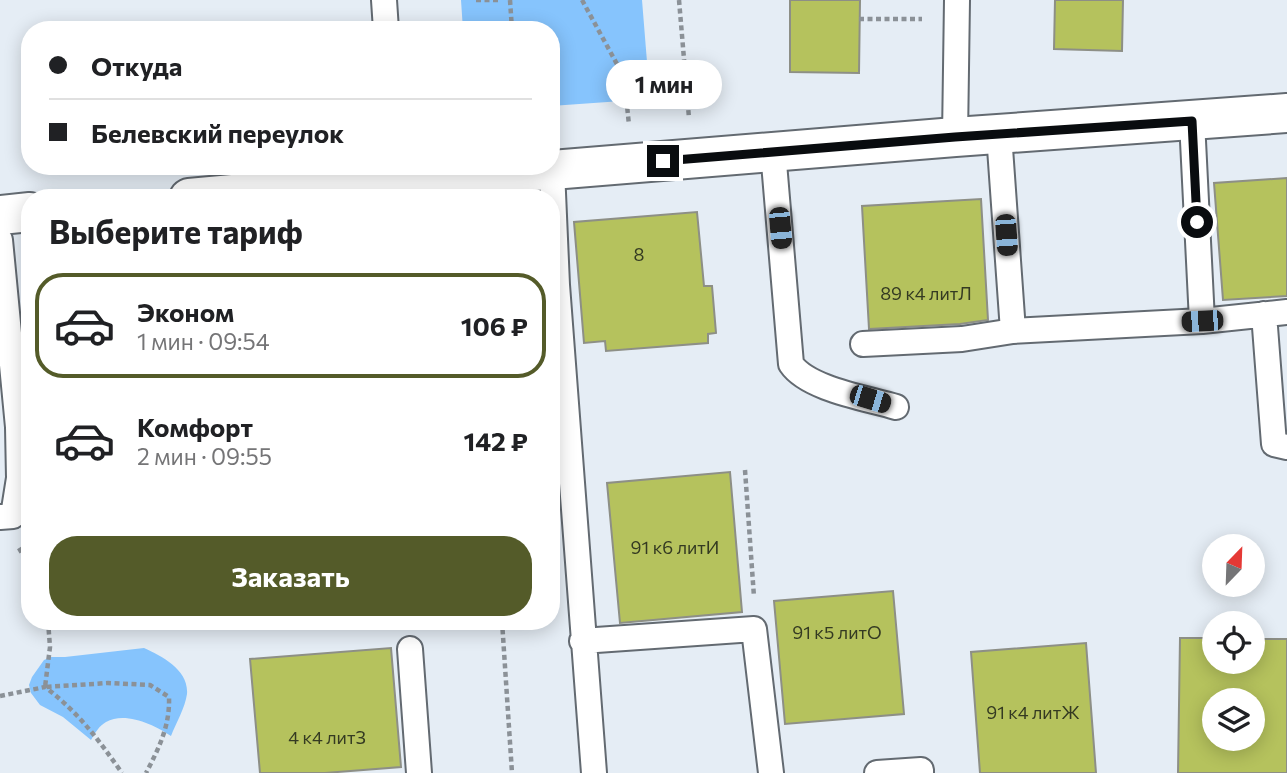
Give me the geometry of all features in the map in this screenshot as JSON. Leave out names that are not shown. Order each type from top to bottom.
[{"type":"street","points":[[560,169],[1287,113]]},
{"type":"street","points":[[264,189],[380,175]]},
{"type":"street","points":[[0,215],[21,213]]},
{"type":"lane","points":[[384,0],[385,21]]},
{"type":"lane","points":[[955,137],[956,10]]},
{"type":"lane","points":[[1192,121],[1202,321]]},
{"type":"lane","points":[[999,134],[1013,331]]},
{"type":"lane","points":[[774,151],[791,364],[799,375],[817,383],[896,407]]},
{"type":"lane","points":[[0,240],[1,278],[21,407]]},
{"type":"lane","points":[[863,344],[962,339],[1013,331],[1202,321],[1275,313],[1274,444],[1287,447]]},
{"type":"lane","points":[[560,361],[594,773]]},
{"type":"lane","points":[[0,517],[13,516],[21,457]]},
{"type":"lane","points":[[582,641],[754,629],[771,773]]},
{"type":"lane","points":[[410,649],[419,773]]},
{"type":"lane","points":[[877,773],[921,770],[922,773]]},
{"type":"path","points":[[476,0],[499,0]]},
{"type":"path","points":[[510,0],[511,21]]},
{"type":"path","points":[[582,0],[624,77],[630,128]]},
{"type":"path","points":[[679,0],[689,124]]},
{"type":"path","points":[[859,19],[956,10]]},
{"type":"path","points":[[745,470],[755,608],[754,629]]},
{"type":"path","points":[[45,687],[50,647],[49,630]]},
{"type":"path","points":[[503,630],[512,773]]},
{"type":"path","points":[[0,696],[45,687],[108,682],[150,685],[169,698],[170,716],[164,737],[146,773]]},
{"type":"path","points":[[45,687],[68,704],[86,723],[122,773]]},
{"type":"shaded area","points":[[461,0],[642,0],[650,99],[560,105],[560,21],[462,21]]},
{"type":"shaded area","points":[[144,648],[173,665],[184,678],[187,694],[171,736],[148,724],[122,718],[104,724],[91,740],[63,717],[40,705],[31,693],[29,685],[32,677],[44,660],[51,657]]},
{"type":"building","points":[[790,0],[860,0],[859,73],[790,72]]},
{"type":"building","points":[[1055,0],[1123,0],[1122,51],[1054,49]]},
{"type":"building","points":[[1287,178],[1287,296],[1223,300],[1214,183]]},
{"type":"building","points":[[981,199],[988,320],[869,329],[862,206]]},
{"type":"building","points":[[697,212],[704,286],[712,286],[716,333],[708,334],[708,343],[606,351],[605,341],[584,343],[574,222]]},
{"type":"building","points":[[730,472],[742,612],[620,623],[607,483]]},
{"type":"building","points":[[893,591],[904,714],[785,724],[774,601]]},
{"type":"building","points":[[1180,638],[1202,638],[1202,674],[1265,674],[1265,639],[1287,639],[1287,773],[1178,773]]},
{"type":"building","points":[[1086,643],[1096,773],[980,773],[971,652]]},
{"type":"building","points":[[391,648],[401,767],[325,773],[260,773],[250,659]]},
{"type":"route","points":[[663,161],[1192,121],[1197,222]]}]
